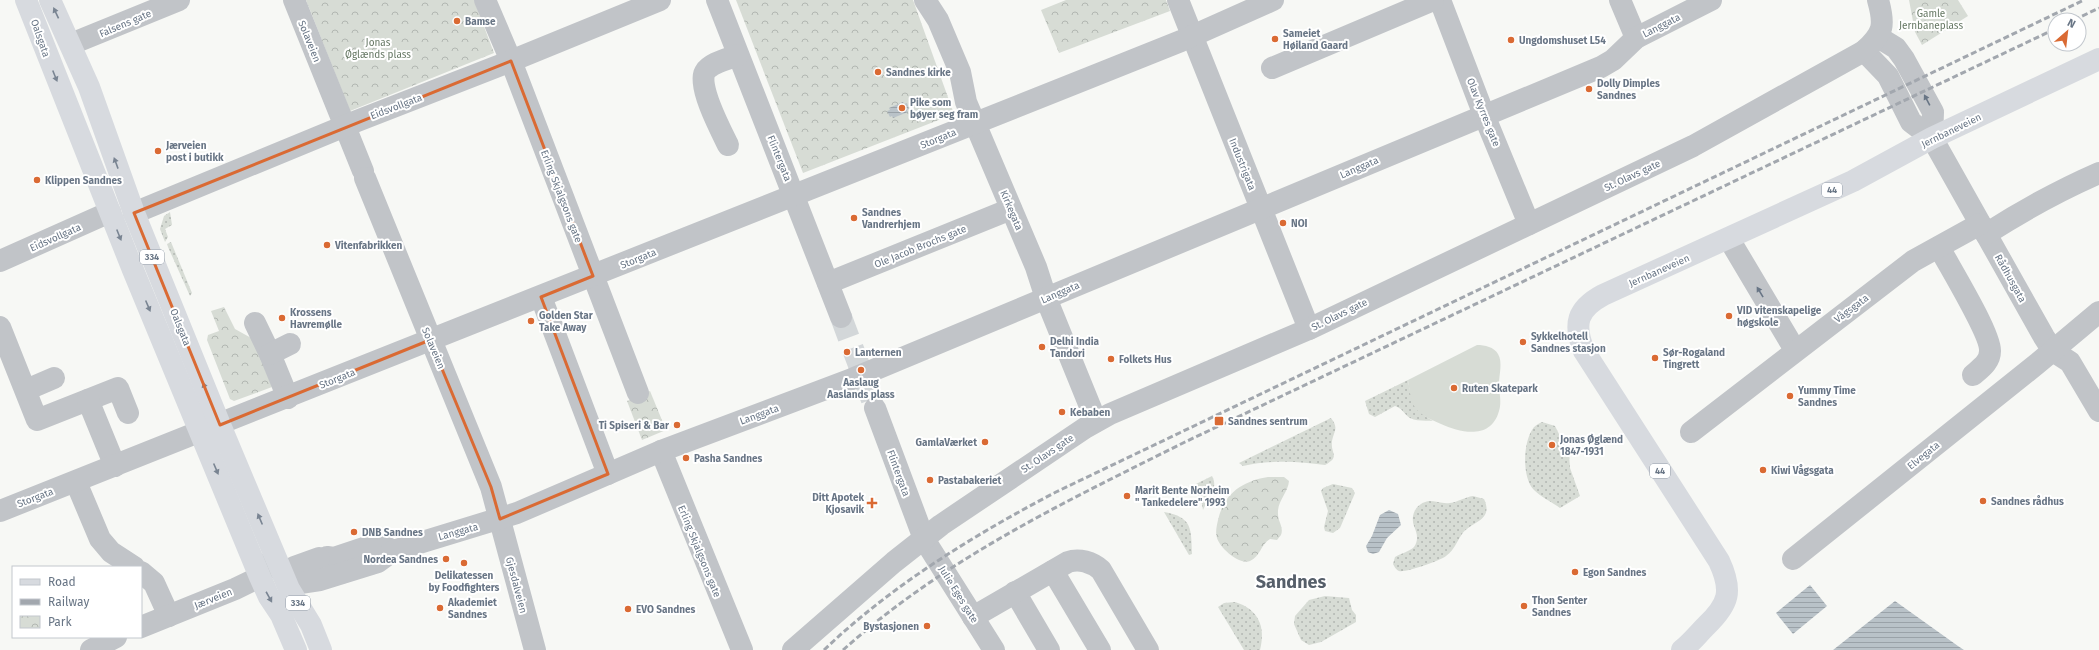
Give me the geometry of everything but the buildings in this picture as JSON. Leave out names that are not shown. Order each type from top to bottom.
[{"type":"main road","name":"Oalsgata","points":[[26,0],[110,212],[210,429],[275,555],[289,589],[311,626],[321,650]]},
{"type":"main road","name":"Oalsgata","points":[[50,0],[89,87],[210,429],[260,577],[269,598],[281,615],[296,650]]},
{"type":"main road","name":"Jernbaneveien","points":[[1682,650],[1720,613],[1727,602],[1727,577],[1719,561],[1584,351],[1579,339],[1578,323],[1583,310],[1596,299],[1853,181],[1932,138],[2099,59]]},
{"type":"street","name":"Falsens gate","points":[[71,44],[179,0]]},
{"type":"street","name":"Solaveien","points":[[294,0],[430,340],[491,487],[500,519]]},
{"type":"street","name":"Erling Skjalgsons gate","points":[[485,0],[511,61],[638,393]]},
{"type":"street","name":"Eidsvollgata","points":[[134,213],[344,126],[511,61],[660,0]]},
{"type":"street","name":"Flintergata","points":[[717,0],[795,194],[841,317]]},
{"type":"street","name":"Kirkegata","points":[[925,0],[938,20],[960,72],[966,102],[1036,267],[1057,327],[1096,421]]},
{"type":"street","name":"Industrigata","points":[[1178,0],[1191,36],[1309,329]]},
{"type":"street","name":"Storgata","points":[[1,509],[76,482],[541,297],[1191,36],[1273,0]]},
{"type":"street","points":[[1272,68],[1434,0]]},
{"type":"street","name":"Olav Kyrres gate","points":[[1440,0],[1484,115],[1530,224]]},
{"type":"street","points":[[1620,0],[1636,38]]},
{"type":"street","name":"Langgata","points":[[297,575],[328,563],[378,562],[393,551],[500,519],[661,451],[852,379],[1601,67],[1613,60],[1636,38],[1711,0]]},
{"type":"street","points":[[1878,0],[1883,17],[1882,26],[1871,44],[1911,122],[1932,138]]},
{"type":"street","name":"St. Olavs gate","points":[[793,650],[924,539],[1096,421],[1309,329],[1693,146],[1871,44]]},
{"type":"street","points":[[728,145],[702,84],[704,72],[710,67],[738,55]]},
{"type":"street","name":"Rådhusgata","points":[[1932,138],[2054,351],[2070,362],[2099,411]]},
{"type":"street","name":"Vågsgata","points":[[1690,432],[1913,261],[1939,247],[2020,213],[2099,173]]},
{"type":"street","name":"Ole Jacob Brochs gate","points":[[828,283],[1011,209]]},
{"type":"street","name":"Eidsvollgata","points":[[0,261],[110,212]]},
{"type":"street","points":[[1729,239],[1795,350]]},
{"type":"street","points":[[1939,247],[1984,330],[1991,350],[1988,362],[1973,375]]},
{"type":"street","points":[[541,297],[608,474]]},
{"type":"street","name":"Elvegata","points":[[1793,559],[2054,351],[2099,312]]},
{"type":"street","points":[[255,323],[270,354],[288,398]]},
{"type":"street","points":[[0,327],[38,420],[118,388],[128,413]]},
{"type":"street","points":[[270,354],[290,344]]},
{"type":"street","points":[[26,390],[54,378]]},
{"type":"street","points":[[88,400],[115,466]]},
{"type":"street","name":"Flintergata","points":[[875,408],[924,539]]},
{"type":"street","name":"Erling Skjalgsons gate","points":[[661,451],[742,650]]},
{"type":"street","points":[[76,482],[100,539],[111,552],[132,566]]},
{"type":"street","name":"Gjesdalveien","points":[[500,519],[535,650]]},
{"type":"street","name":"Julie Eges gate","points":[[924,539],[994,650]]},
{"type":"street","points":[[260,577],[275,555]]},
{"type":"street","points":[[973,616],[1073,560],[1079,560],[1096,566],[1101,570],[1148,650]]},
{"type":"street","points":[[1053,571],[1100,650]]},
{"type":"street","points":[[142,573],[154,583],[169,616]]},
{"type":"street","name":"Jærveien","points":[[142,627],[235,589],[260,577]]},
{"type":"street","points":[[1015,592],[1049,650]]},
{"type":"street","points":[[91,650],[114,638]]},
{"type":"highlighted area","points":[[511,61],[593,276],[541,297],[608,474],[500,519],[491,487],[430,340],[220,425],[134,213]]},
{"type":"green space","name":"Jonas Øglænds plass","points":[[306,0],[474,0],[494,53],[350,111]]},
{"type":"green space","points":[[736,0],[913,0],[954,114],[803,173]]},
{"type":"green space","points":[[1066,0],[1166,0],[1170,11],[1059,53],[1041,10]]},
{"type":"green space","name":"Gamle Jernbaneplass","points":[[1909,0],[1958,0],[1968,16],[1922,45],[1915,32]]},
{"type":"green space","points":[[170,212],[172,225],[165,229],[168,237],[165,242],[160,229],[164,216]]},
{"type":"green space","points":[[171,242],[192,293],[190,296],[168,247],[167,244]]},
{"type":"green space","points":[[224,307],[235,329],[253,339],[272,387],[234,401],[230,399],[207,340],[208,335],[219,331],[211,311]]},
{"type":"green space","name":"Ruten Skatepark","points":[[1477,345],[1492,348],[1498,354],[1501,365],[1499,411],[1495,420],[1489,427],[1474,432],[1457,430],[1432,420],[1419,412],[1413,403],[1408,380]]},
{"type":"green space","points":[[1408,380],[1412,399],[1418,409],[1433,421],[1410,418],[1395,406],[1375,417],[1369,414],[1365,401]]},
{"type":"green space","points":[[650,391],[666,430],[642,440],[627,401]]},
{"type":"green space","points":[[1331,418],[1335,424],[1335,432],[1332,441],[1334,457],[1325,465],[1284,462],[1243,466],[1239,463]]},
{"type":"green space","points":[[1542,422],[1555,426],[1569,454],[1570,468],[1580,496],[1560,508],[1534,490],[1527,478],[1525,461],[1529,436],[1536,425]]},
{"type":"green space","points":[[1212,476],[1214,480],[1214,489],[1203,510],[1201,499],[1190,487]]},
{"type":"green space","points":[[1268,477],[1284,477],[1289,481],[1278,509],[1278,517],[1282,532],[1277,540],[1270,539],[1267,541],[1256,557],[1246,562],[1230,555],[1219,542],[1216,533],[1218,520],[1225,502],[1236,490],[1250,482]]},
{"type":"green space","points":[[1333,484],[1352,488],[1355,493],[1340,528],[1333,533],[1325,531],[1324,527],[1328,511],[1321,491],[1323,488]]},
{"type":"green space","points":[[1473,496],[1484,499],[1486,512],[1480,520],[1462,534],[1446,556],[1437,561],[1415,568],[1402,571],[1396,569],[1393,564],[1395,557],[1412,549],[1417,542],[1417,534],[1413,518],[1417,507],[1424,502],[1429,501],[1450,503]]},
{"type":"green space","points":[[1164,512],[1180,517],[1185,521],[1190,531],[1192,554],[1189,555]]},
{"type":"green space","points":[[1325,596],[1349,598],[1352,610],[1356,615],[1356,622],[1321,642],[1309,645],[1301,640],[1294,624],[1295,616],[1309,600]]},
{"type":"green space","points":[[1235,602],[1243,605],[1255,614],[1261,626],[1262,633],[1260,650],[1244,650],[1218,607],[1224,603]]},
{"type":"shaded area","points":[[903,102],[904,104],[907,103],[909,109],[907,110],[908,112],[893,118],[892,116],[890,117],[887,111],[890,110],[889,108]]},
{"type":"shaded area","points":[[1389,510],[1398,514],[1401,525],[1387,538],[1379,552],[1373,554],[1368,552],[1366,546],[1372,536],[1380,515]]},
{"type":"shaded area","points":[[1810,585],[1827,606],[1793,634],[1776,613]]},
{"type":"shaded area","points":[[1895,601],[1958,646],[1964,650],[1833,650]]},
{"type":"tunnel","points":[[841,317],[875,408]]},
{"type":"railway","points":[[824,650],[877,604],[935,563],[1025,508],[1056,492],[2084,0]]},
{"type":"railway","points":[[2087,14],[2099,8]]},
{"type":"railway","points":[[843,650],[882,617],[923,587],[964,560],[1050,510],[1185,442],[2047,33]]},
{"type":"place","name":"Bamse","points":[[457,21]]},
{"type":"place","name":"Sameiet Høiland Gaard","points":[[1275,39]]},
{"type":"place","name":"Ungdomshuset L54","points":[[1511,40]]},
{"type":"place","name":"Sandnes kirke","points":[[878,72]]},
{"type":"place","name":"Dolly Dimples Sandnes","points":[[1589,89]]},
{"type":"place","name":"Pike som bøyer seg fram","points":[[902,108]]},
{"type":"place","name":"Jærveien post i butikk","points":[[158,151]]},
{"type":"place","name":"Klippen Sandnes","points":[[37,180]]},
{"type":"place","name":"Sandnes Vandrerhjem","points":[[854,218]]},
{"type":"place","name":"NOI","points":[[1283,223]]},
{"type":"place","name":"Vitenfabrikken","points":[[327,245]]},
{"type":"place","name":"VID vitenskapelige høgskole","points":[[1729,316]]},
{"type":"place","name":"Krossens Havremølle","points":[[282,318]]},
{"type":"place","name":"Golden Star Take Away","points":[[531,321]]},
{"type":"place","name":"Sykkelhotell Sandnes stasjon","points":[[1523,342]]},
{"type":"place","name":"Delhi India Tandori","points":[[1042,347]]},
{"type":"place","name":"Lanternen","points":[[847,352]]},
{"type":"place","name":"Sør-Rogaland Tingrett","points":[[1655,358]]},
{"type":"place","name":"Folkets Hus","points":[[1111,359]]},
{"type":"place","name":"Aaslaug Aaslands plass","points":[[861,370]]},
{"type":"place","name":"Ruten Skatepark","points":[[1454,388]]},
{"type":"place","name":"Yummy Time Sandnes","points":[[1790,396]]},
{"type":"place","name":"Kebaben","points":[[1062,412]]},
{"type":"place","name":"Sandnes sentrum","points":[[1219,421]]},
{"type":"place","name":"Ti Spiseri & Bar","points":[[677,425]]},
{"type":"place","name":"GamlaVærket","points":[[985,442]]},
{"type":"place","name":"Jonas Øglænd 1847-1931","points":[[1552,445]]},
{"type":"place","name":"Pasha Sandnes","points":[[686,458]]},
{"type":"place","name":"Kiwi Vågsgata","points":[[1763,470]]},
{"type":"place","name":"Pastabakeriet","points":[[930,480]]},
{"type":"place","name":"Marit Bente Norheim \" Tankedelere\" 1993","points":[[1127,496]]},
{"type":"place","name":"Sandnes rådhus","points":[[1983,501]]},
{"type":"place","name":"Ditt Apotek Kjosavik","points":[[872,503]]},
{"type":"place","name":"DNB Sandnes","points":[[354,532]]},
{"type":"place","name":"Nordea Sandnes","points":[[446,559]]},
{"type":"place","name":"Delikatessen by Foodfighters","points":[[464,563]]},
{"type":"place","name":"Egon Sandnes","points":[[1575,572]]},
{"type":"place","name":"Thon Senter Sandnes","points":[[1524,606]]},
{"type":"place","name":"Akademiet Sandnes","points":[[440,608]]},
{"type":"place","name":"EVO Sandnes","points":[[628,609]]},
{"type":"place","name":"Bystasjonen","points":[[927,626]]},
{"type":"district","name":"Sandnes","points":[[1291,582]]}]
